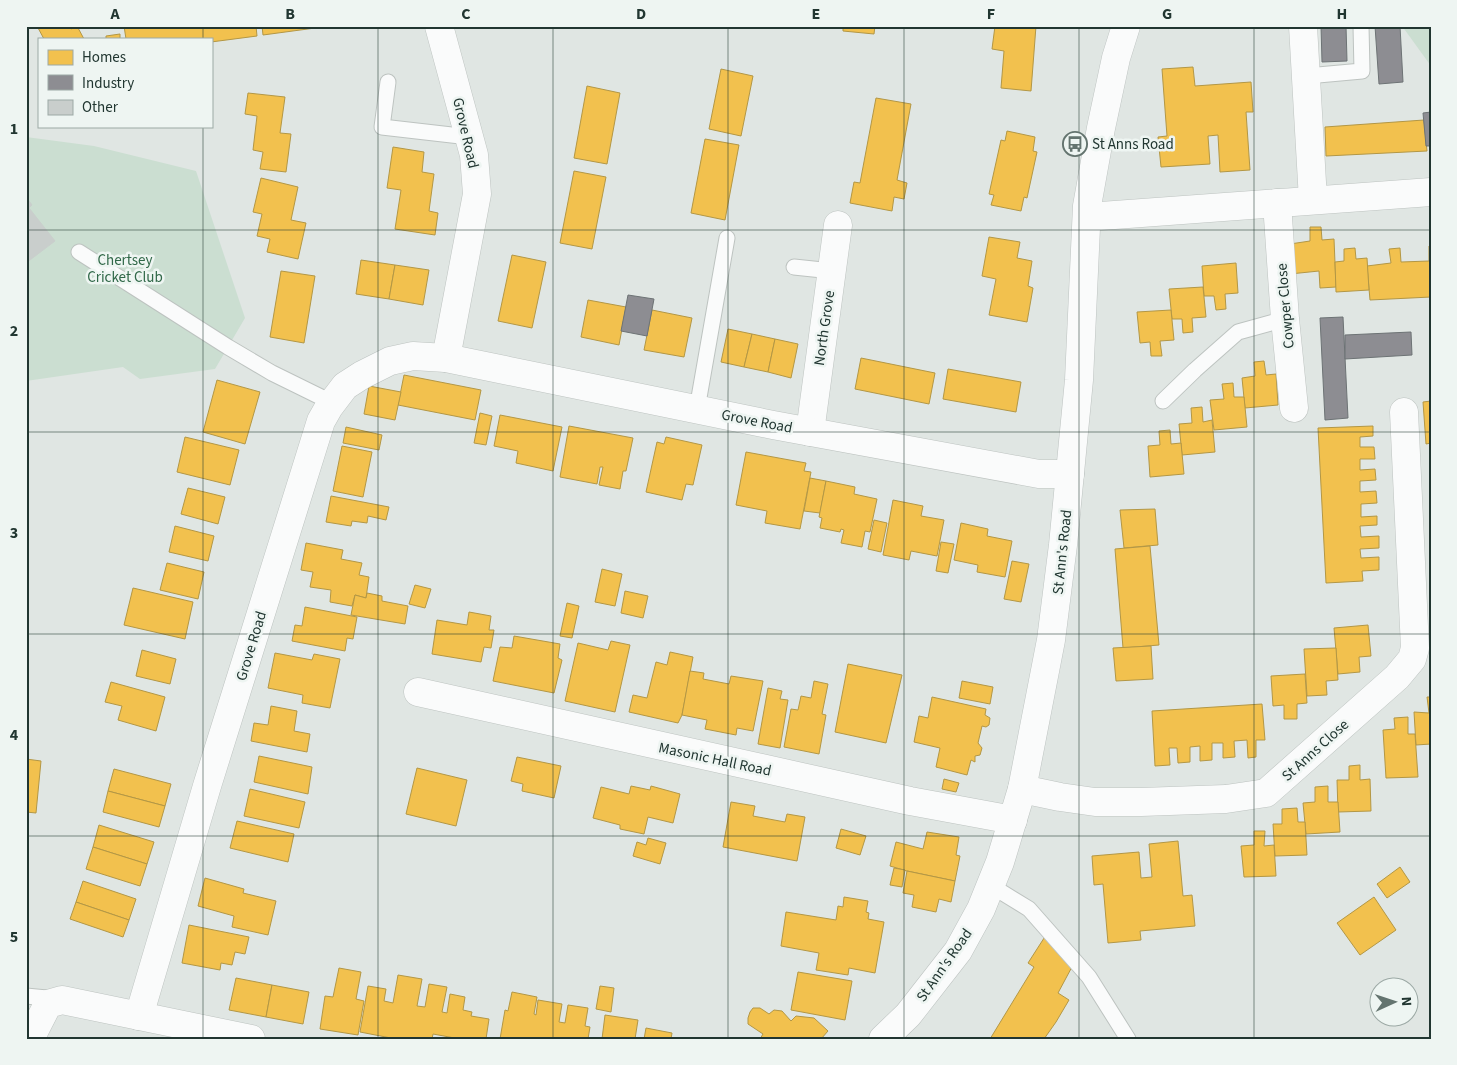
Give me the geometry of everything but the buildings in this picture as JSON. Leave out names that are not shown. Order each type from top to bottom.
[{"type":"street","name":"Grove Road","points":[[439,26],[474,156],[478,194],[446,358]]},
{"type":"street","name":"St Ann's Road","points":[[883,1039],[908,1014],[958,951],[981,909],[1000,862],[1022,789],[1051,640],[1063,545],[1079,380],[1088,206],[1101,128],[1116,58],[1126,26]]},
{"type":"street","points":[[1304,26],[1313,200]]},
{"type":"street","points":[[1087,217],[1431,192]]},
{"type":"street","name":"Cowper Close","points":[[1277,203],[1285,320],[1294,408]]},
{"type":"street","name":"North Grove","points":[[810,432],[838,225]]},
{"type":"street","name":"Grove Road","points":[[139,1016],[207,786],[321,421],[345,386],[362,375],[390,361],[413,356],[446,358],[810,432],[1039,474],[1070,474]]},
{"type":"street","name":"St Anns Close","points":[[1022,789],[1095,802],[1226,799],[1266,793],[1397,677],[1421,660],[1415,648],[1419,482],[1404,412]]},
{"type":"street","name":"Masonic Hall Road","points":[[418,692],[901,799],[1013,820]]},
{"type":"street","points":[[30,1039],[48,1004],[62,1000],[251,1039]]},
{"type":"lane","points":[[1307,76],[1362,71],[1361,26]]},
{"type":"lane","points":[[388,82],[382,127],[469,137]]},
{"type":"lane","points":[[697,409],[727,238]]},
{"type":"lane","points":[[79,252],[228,347],[272,373],[333,403]]},
{"type":"lane","points":[[794,267],[832,271]]},
{"type":"lane","points":[[1163,402],[1195,370],[1238,332],[1285,320]]},
{"type":"lane","points":[[990,885],[1029,908],[1090,977],[1128,1039]]},
{"type":"lane","points":[[26,996],[62,1000]]},
{"type":"green space","points":[[1402,26],[1431,26],[1431,66]]},
{"type":"green space","name":"Chertsey Cricket Club","points":[[26,137],[94,146],[196,171],[245,318],[215,369],[140,379],[123,367],[26,381]]},
{"type":"place","name":"St Anns Road","points":[[1075,144]]}]
